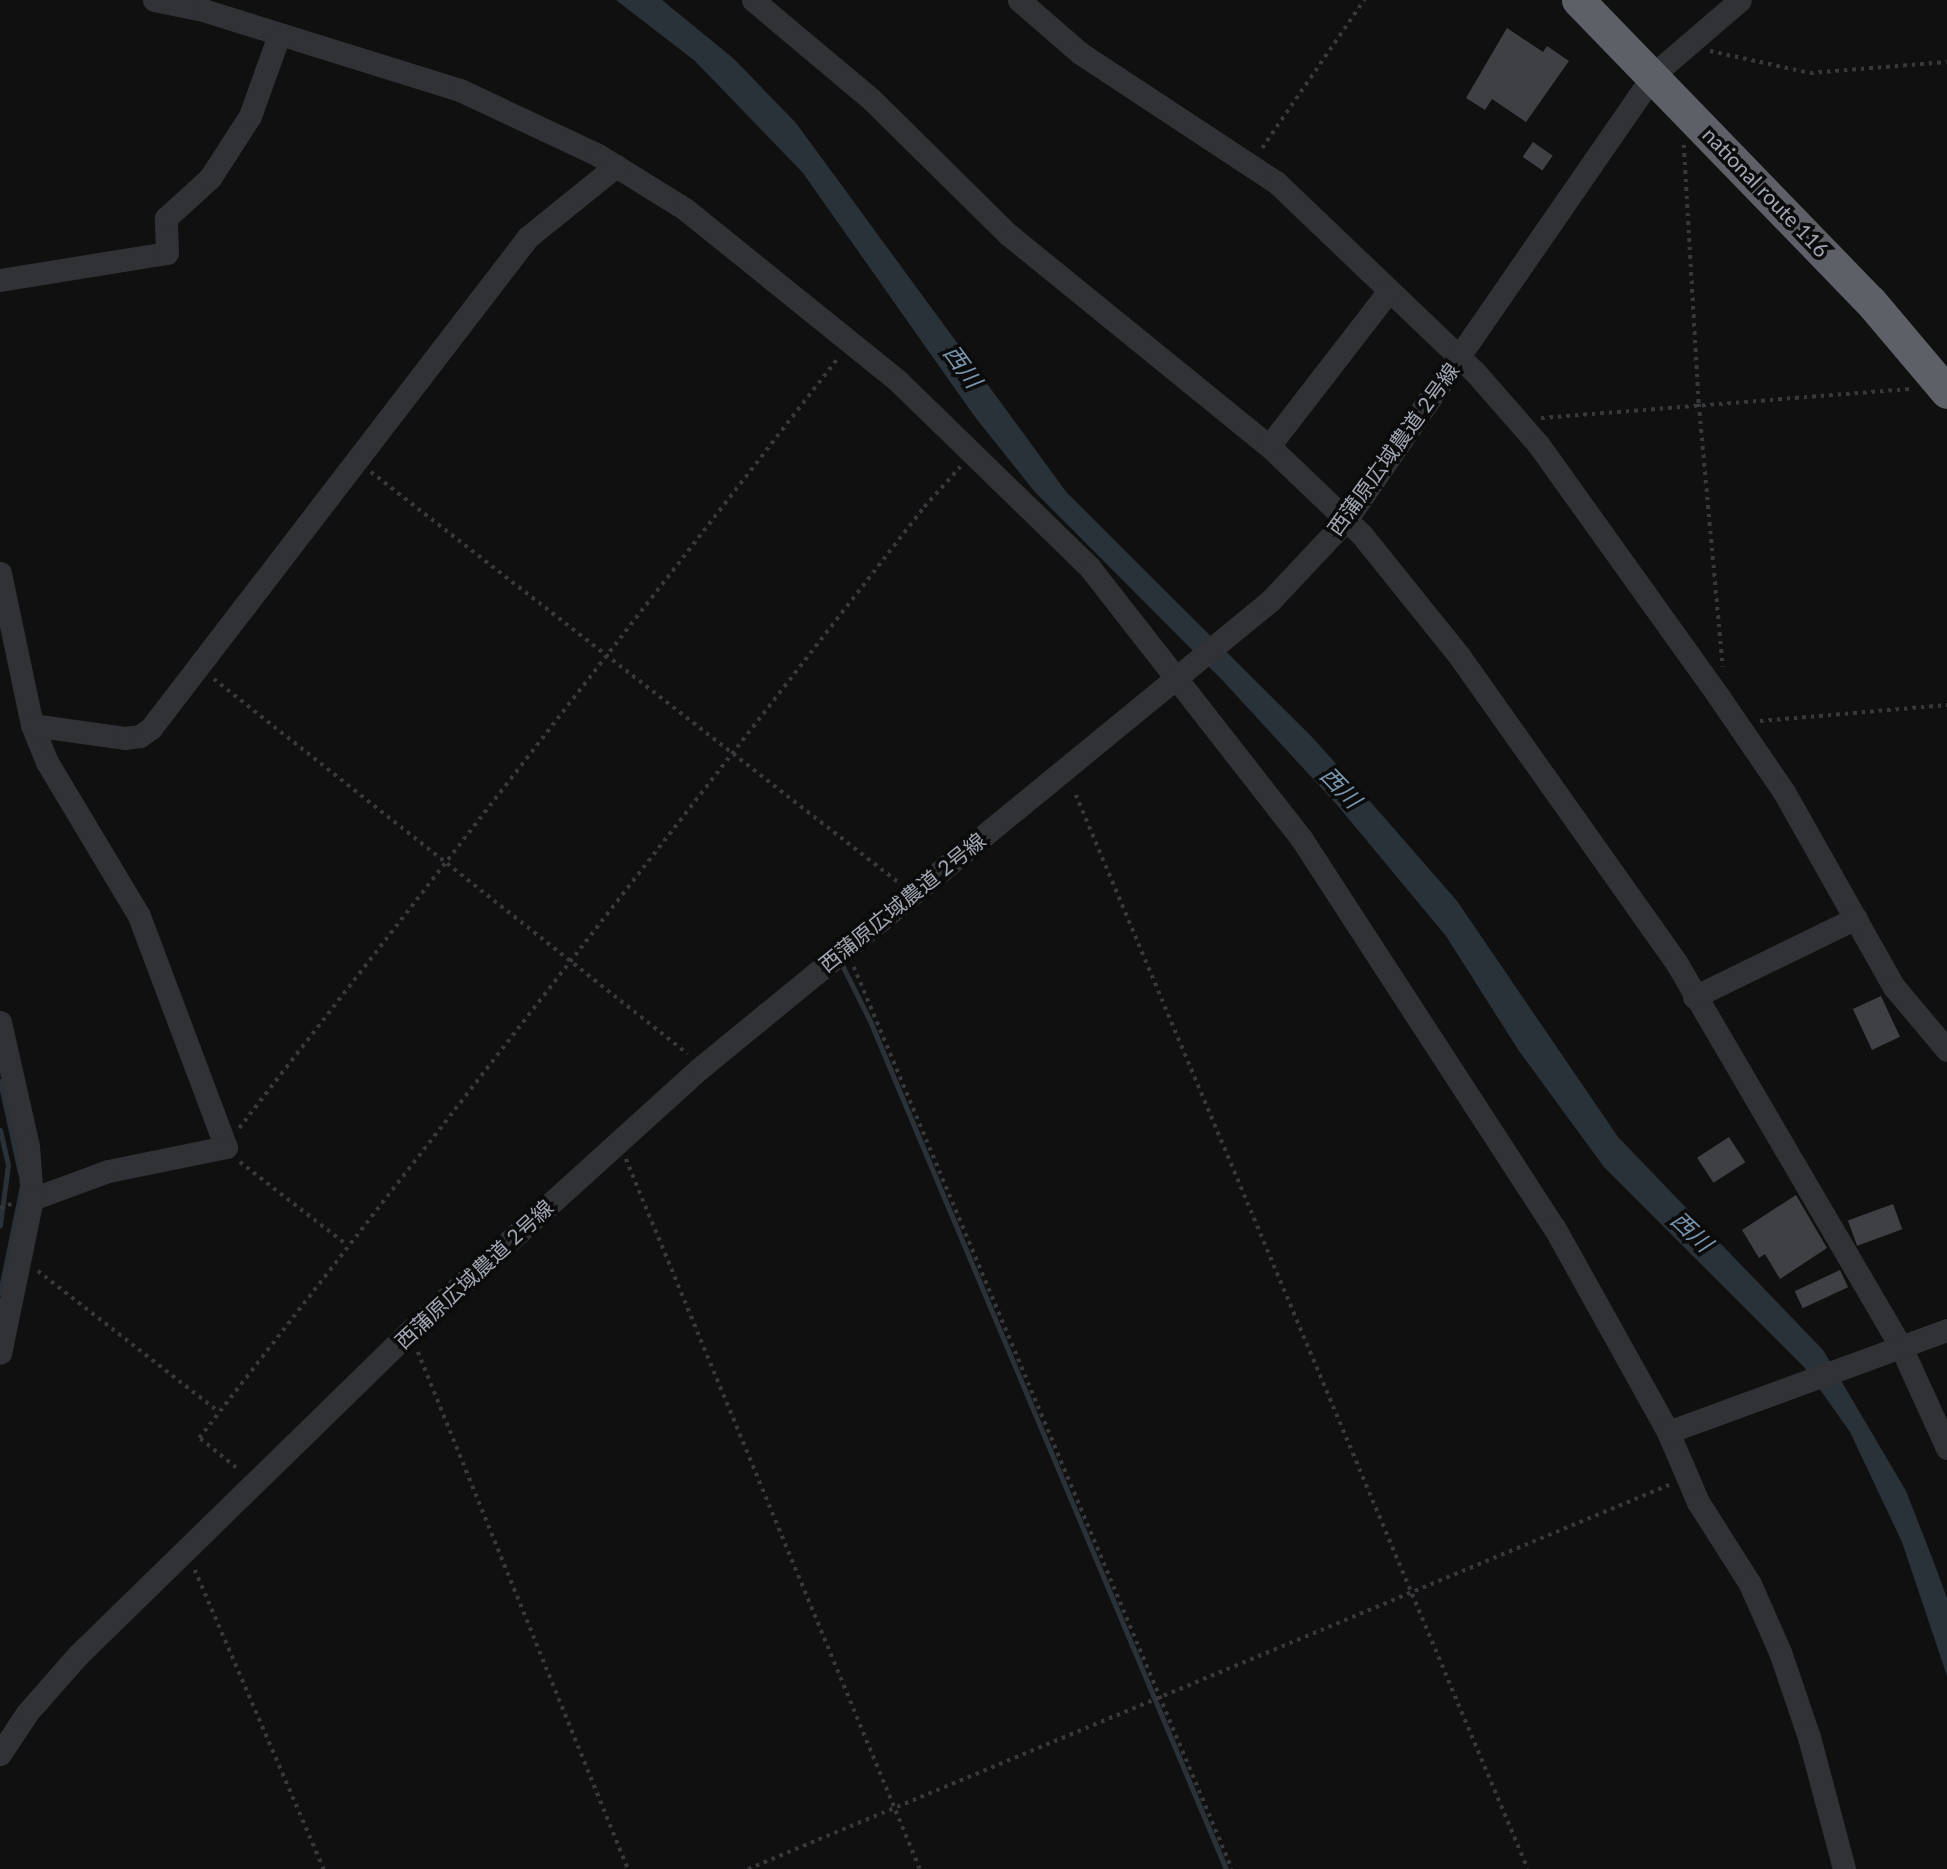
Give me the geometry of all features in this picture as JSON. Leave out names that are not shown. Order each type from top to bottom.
[{"type":"highway","name":"national route 116","points":[[1578,0],[1654,74],[1870,301],[1944,388]]},
{"type":"street","points":[[154,0],[204,9],[279,35],[460,90],[616,166],[685,209],[850,343],[974,452],[1090,568],[1182,673],[1301,838],[1554,1227],[1668,1432],[1698,1502],[1750,1584],[1780,1652],[1809,1737],[1844,1869]]},
{"type":"street","points":[[753,0],[872,100],[1009,234],[1269,446],[1346,520],[1460,657],[1676,962],[1900,1347],[1947,1448]]},
{"type":"street","points":[[1019,0],[1080,53],[1276,182],[1458,359],[1519,423],[1719,697],[1784,792],[1894,987],[1947,1050]]},
{"type":"street","name":"西蒲原広域農道 2号線","points":[[0,1754],[27,1713],[78,1655],[188,1552],[410,1331],[619,1141],[699,1069],[845,947],[912,896],[1256,615],[1346,520],[1654,74],[1740,0]]},
{"type":"street","points":[[0,280],[167,253],[166,218],[210,178],[250,116],[279,35]]},
{"type":"street","points":[[32,725],[124,738],[140,736],[199,666],[528,237],[616,166]]},
{"type":"street","points":[[1269,446],[1388,292]]},
{"type":"street","points":[[0,573],[32,725],[47,762],[139,916],[226,1147],[108,1171],[32,1199]]},
{"type":"street","points":[[1694,997],[1856,918]]},
{"type":"street","points":[[0,1022],[28,1146],[32,1199],[0,1353]]},
{"type":"street","points":[[1668,1432],[1947,1330]]},
{"type":"path","points":[[1250,165],[1364,0]]},
{"type":"path","points":[[1695,39],[1713,53],[1810,73],[1947,62]]},
{"type":"path","points":[[1694,116],[1683,135],[1699,404],[1723,673],[1719,697]]},
{"type":"path","points":[[348,1246],[226,1147],[269,1085],[850,343]]},
{"type":"path","points":[[1519,423],[1550,415],[1944,388]]},
{"type":"path","points":[[236,1468],[198,1438],[735,755],[916,518],[974,452]]},
{"type":"path","points":[[358,461],[912,896]]},
{"type":"path","points":[[199,666],[680,1045],[699,1069]]},
{"type":"path","points":[[1737,727],[1773,718],[1947,705]]},
{"type":"path","points":[[1076,796],[1265,1236],[1410,1593],[1528,1869]]},
{"type":"path","points":[[845,947],[1232,1869]]},
{"type":"path","points":[[619,1141],[920,1869]]},
{"type":"path","points":[[20,1258],[219,1412]]},
{"type":"path","points":[[410,1331],[628,1869]]},
{"type":"path","points":[[748,1869],[1689,1476]]},
{"type":"path","points":[[188,1552],[324,1869]]},
{"type":"water","name":"西川","points":[[616,0],[662,0],[734,59],[796,123],[1067,493],[1311,736],[1375,807],[1457,901],[1618,1137],[1823,1350],[1906,1491],[1933,1560],[1947,1598],[1947,1676],[1902,1542],[1850,1432],[1804,1367],[1604,1167],[1519,1051],[1446,936],[1338,806],[1225,683],[1035,492],[975,417],[803,173],[695,61]]},
{"type":"building","points":[[1507,28],[1543,52],[1547,46],[1569,61],[1526,122],[1492,99],[1485,110],[1466,98]]},
{"type":"building","points":[[1533,142],[1553,156],[1542,171],[1523,157]]},
{"type":"building","points":[[1881,996],[1900,1037],[1872,1050],[1853,1009]]},
{"type":"building","points":[[1729,1137],[1745,1162],[1713,1183],[1697,1158]]},
{"type":"building","points":[[1796,1195],[1827,1248],[1780,1279],[1765,1254],[1759,1258],[1742,1230]]},
{"type":"building","points":[[1893,1204],[1902,1229],[1857,1246],[1848,1220]]},
{"type":"building","points":[[1840,1270],[1848,1287],[1803,1308],[1795,1291]]},
{"type":"waterway","points":[[843,967],[870,1021],[1226,1869]]},
{"type":"waterway","points":[[0,1081],[20,1173]]},
{"type":"waterway","points":[[0,1130],[8,1165],[0,1225]]},
{"type":"waterway","points":[[0,1293],[22,1186]]}]
